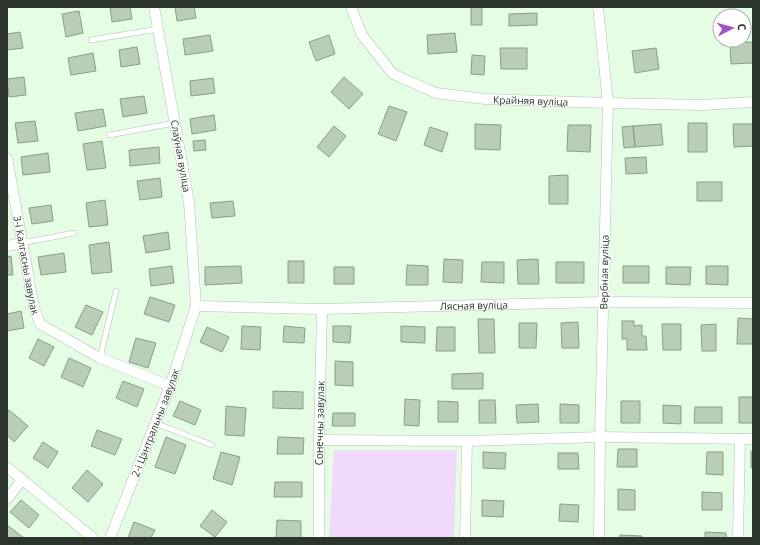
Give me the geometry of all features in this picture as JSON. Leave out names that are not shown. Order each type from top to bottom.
[{"type":"street","name":"Слаўная вуліца","points":[[154,7],[189,202],[196,306]]},
{"type":"street","name":"Крайняя вуліца","points":[[351,7],[362,35],[393,74],[436,93],[485,99],[608,103],[702,105],[753,102]]},
{"type":"street","name":"Вербная вуліца","points":[[598,7],[608,103],[599,538]]},
{"type":"street","name":"3-і Калгасны завулак","points":[[7,158],[34,307],[40,324],[100,358],[170,386]]},
{"type":"street","points":[[7,246],[22,243]]},
{"type":"street","name":"Лясная вуліца","points":[[196,306],[322,309],[603,302],[753,303]]},
{"type":"street","name":"2-і Цэнтральны завулак","points":[[110,538],[170,386],[196,306]]},
{"type":"street","name":"Сонечны завулак","points":[[319,538],[319,440],[322,309]]},
{"type":"street","points":[[319,440],[467,441],[600,437],[753,439]]},
{"type":"street","points":[[738,538],[740,439]]},
{"type":"street","points":[[465,538],[467,441]]},
{"type":"street","points":[[7,467],[93,538]]},
{"type":"street","points":[[7,499],[22,480]]},
{"type":"lane","points":[[91,40],[158,29]]},
{"type":"lane","points":[[110,135],[175,123]]},
{"type":"lane","points":[[22,243],[74,233]]},
{"type":"lane","points":[[100,358],[116,291]]},
{"type":"lane","points":[[155,423],[212,445]]},
{"type":"shaded area","points":[[334,450],[457,450],[454,538],[329,538]]},
{"type":"building","points":[[110,7],[130,7],[132,19],[112,22]]},
{"type":"building","points":[[175,7],[194,7],[196,18],[177,21]]},
{"type":"building","points":[[471,7],[482,7],[482,25],[471,25]]},
{"type":"building","points":[[79,11],[83,33],[66,37],[62,14]]},
{"type":"building","points":[[537,13],[537,25],[509,26],[509,14]]},
{"type":"building","points":[[20,32],[23,48],[7,50],[7,34]]},
{"type":"building","points":[[455,33],[457,52],[428,54],[427,35]]},
{"type":"building","points":[[210,35],[213,51],[185,55],[183,39]]},
{"type":"building","points":[[329,35],[335,54],[316,61],[309,42]]},
{"type":"building","points":[[752,42],[753,63],[731,64],[730,48],[752,48]]},
{"type":"building","points":[[137,47],[140,64],[121,67],[119,50]]},
{"type":"building","points":[[500,48],[527,48],[527,69],[501,69]]},
{"type":"building","points":[[656,48],[659,69],[635,73],[632,51]]},
{"type":"building","points":[[93,53],[96,71],[71,75],[68,58]]},
{"type":"building","points":[[472,55],[485,56],[484,75],[471,74]]},
{"type":"building","points":[[24,77],[26,95],[9,97],[7,79]]},
{"type":"building","points":[[344,77],[363,94],[349,109],[331,92]]},
{"type":"building","points":[[213,78],[215,93],[191,96],[190,81]]},
{"type":"building","points":[[144,96],[147,113],[123,117],[120,99]]},
{"type":"building","points":[[389,106],[407,112],[396,141],[378,134]]},
{"type":"building","points":[[103,109],[106,126],[78,131],[75,113]]},
{"type":"building","points":[[214,115],[216,130],[192,134],[190,119]]},
{"type":"building","points":[[35,121],[38,141],[18,143],[15,123]]},
{"type":"building","points":[[688,123],[707,123],[707,152],[688,152]]},
{"type":"building","points":[[475,124],[501,125],[500,150],[475,149]]},
{"type":"building","points":[[661,124],[663,145],[635,147],[633,126]]},
{"type":"building","points":[[733,124],[753,124],[753,146],[734,147]]},
{"type":"building","points":[[568,125],[591,125],[590,152],[567,151]]},
{"type":"building","points":[[334,126],[346,136],[329,157],[317,147]]},
{"type":"building","points":[[633,126],[635,147],[624,148],[622,127]]},
{"type":"building","points":[[430,127],[448,133],[442,152],[424,145]]},
{"type":"building","points":[[205,140],[206,150],[194,151],[193,141]]},
{"type":"building","points":[[102,141],[106,168],[87,170],[83,144]]},
{"type":"building","points":[[159,147],[160,163],[130,166],[129,150]]},
{"type":"building","points":[[48,153],[50,172],[23,175],[21,157]]},
{"type":"building","points":[[646,157],[647,173],[626,174],[625,158]]},
{"type":"building","points":[[568,175],[568,204],[549,204],[549,176]]},
{"type":"building","points":[[160,178],[162,197],[140,200],[137,181]]},
{"type":"building","points":[[697,182],[722,182],[722,201],[697,201]]},
{"type":"building","points":[[105,200],[108,225],[89,227],[86,203]]},
{"type":"building","points":[[233,201],[235,216],[212,218],[210,203]]},
{"type":"building","points":[[51,205],[53,221],[32,224],[29,208]]},
{"type":"building","points":[[168,232],[170,249],[146,253],[143,236]]},
{"type":"building","points":[[109,242],[112,272],[92,274],[89,245]]},
{"type":"building","points":[[64,253],[66,272],[41,275],[38,257]]},
{"type":"building","points":[[11,256],[13,275],[7,275],[7,257]]},
{"type":"building","points":[[444,259],[463,260],[462,283],[443,282]]},
{"type":"building","points":[[538,259],[539,284],[518,284],[517,260]]},
{"type":"building","points":[[288,261],[304,261],[304,283],[288,283]]},
{"type":"building","points":[[482,262],[504,262],[504,283],[481,282]]},
{"type":"building","points":[[556,262],[584,262],[584,283],[556,283]]},
{"type":"building","points":[[407,265],[428,266],[428,285],[406,285]]},
{"type":"building","points":[[172,266],[174,283],[151,286],[149,269]]},
{"type":"building","points":[[241,266],[242,283],[205,285],[205,267]]},
{"type":"building","points":[[623,266],[649,266],[649,283],[623,283]]},
{"type":"building","points":[[706,266],[728,266],[728,285],[706,284]]},
{"type":"building","points":[[334,267],[354,267],[354,284],[334,284]]},
{"type":"building","points":[[666,267],[691,267],[690,285],[666,284]]},
{"type":"building","points":[[150,297],[175,305],[169,322],[144,314]]},
{"type":"building","points":[[86,305],[103,312],[92,335],[75,327]]},
{"type":"building","points":[[21,311],[24,328],[7,331],[7,314]]},
{"type":"building","points":[[738,318],[753,319],[753,344],[737,344]]},
{"type":"building","points":[[478,319],[494,319],[495,353],[479,353]]},
{"type":"building","points":[[622,321],[634,321],[634,326],[642,325],[642,336],[646,336],[647,350],[627,350],[627,339],[622,339]]},
{"type":"building","points":[[578,322],[579,348],[562,348],[561,323]]},
{"type":"building","points":[[519,323],[537,323],[536,348],[519,348]]},
{"type":"building","points":[[662,324],[681,324],[681,350],[663,350]]},
{"type":"building","points":[[716,324],[716,351],[702,351],[701,325]]},
{"type":"building","points":[[242,326],[261,327],[260,350],[241,349]]},
{"type":"building","points":[[284,326],[305,328],[304,343],[283,342]]},
{"type":"building","points":[[333,326],[351,326],[350,343],[333,342]]},
{"type":"building","points":[[401,326],[425,327],[425,343],[401,342]]},
{"type":"building","points":[[207,327],[229,337],[222,352],[200,342]]},
{"type":"building","points":[[437,327],[455,327],[455,351],[436,351]]},
{"type":"building","points":[[136,338],[156,343],[148,368],[129,362]]},
{"type":"building","points":[[38,339],[54,347],[44,366],[29,358]]},
{"type":"building","points":[[69,358],[91,368],[83,387],[61,377]]},
{"type":"building","points":[[335,361],[353,362],[353,386],[335,385]]},
{"type":"building","points":[[483,373],[483,389],[452,389],[452,374]]},
{"type":"building","points":[[123,381],[144,389],[137,407],[116,398]]},
{"type":"building","points":[[273,391],[303,392],[303,409],[273,408]]},
{"type":"building","points":[[739,397],[753,397],[753,423],[739,423]]},
{"type":"building","points":[[405,399],[420,400],[419,426],[404,425]]},
{"type":"building","points":[[479,400],[495,400],[496,423],[479,423]]},
{"type":"building","points":[[180,401],[201,410],[195,425],[173,416]]},
{"type":"building","points":[[438,401],[458,402],[458,422],[438,422]]},
{"type":"building","points":[[621,401],[640,401],[640,423],[621,423]]},
{"type":"building","points":[[538,404],[539,422],[517,423],[516,405]]},
{"type":"building","points":[[560,404],[579,405],[579,423],[560,423]]},
{"type":"building","points":[[663,405],[681,406],[681,424],[663,423]]},
{"type":"building","points":[[226,406],[246,408],[244,436],[225,435]]},
{"type":"building","points":[[695,407],[722,407],[722,423],[694,423]]},
{"type":"building","points":[[9,410],[28,426],[14,442],[7,435],[7,413]]},
{"type":"building","points":[[333,413],[355,413],[355,426],[332,426]]},
{"type":"building","points":[[97,430],[122,439],[115,455],[91,446]]},
{"type":"building","points":[[166,437],[186,445],[175,474],[155,467]]},
{"type":"building","points":[[278,437],[304,438],[303,454],[277,454]]},
{"type":"building","points":[[43,442],[58,452],[48,468],[33,458]]},
{"type":"building","points":[[618,449],[637,449],[637,467],[617,467]]},
{"type":"building","points":[[751,451],[753,451],[753,468],[751,468]]},
{"type":"building","points":[[221,452],[240,457],[232,485],[213,479]]},
{"type":"building","points":[[483,452],[506,453],[505,469],[483,468]]},
{"type":"building","points":[[707,452],[723,452],[723,475],[706,474]]},
{"type":"building","points":[[558,453],[578,453],[579,469],[558,469]]},
{"type":"building","points":[[87,470],[103,484],[88,502],[72,488]]},
{"type":"building","points":[[275,482],[302,482],[302,497],[274,497]]},
{"type":"building","points":[[618,489],[635,490],[635,510],[618,510]]},
{"type":"building","points":[[702,492],[722,493],[722,510],[702,510]]},
{"type":"building","points":[[21,500],[39,515],[29,528],[10,512]]},
{"type":"building","points":[[482,500],[504,501],[503,517],[482,516]]},
{"type":"building","points":[[560,504],[579,505],[578,522],[559,521]]},
{"type":"building","points":[[212,510],[227,522],[215,537],[200,526]]},
{"type":"building","points":[[277,520],[301,521],[301,538],[276,538]]},
{"type":"building","points":[[134,522],[155,530],[151,538],[128,538]]},
{"type":"building","points":[[7,525],[24,538],[7,538]]},
{"type":"building","points":[[705,532],[726,533],[726,538],[705,538]]},
{"type":"building","points":[[620,535],[642,536],[642,538],[620,538]]}]
